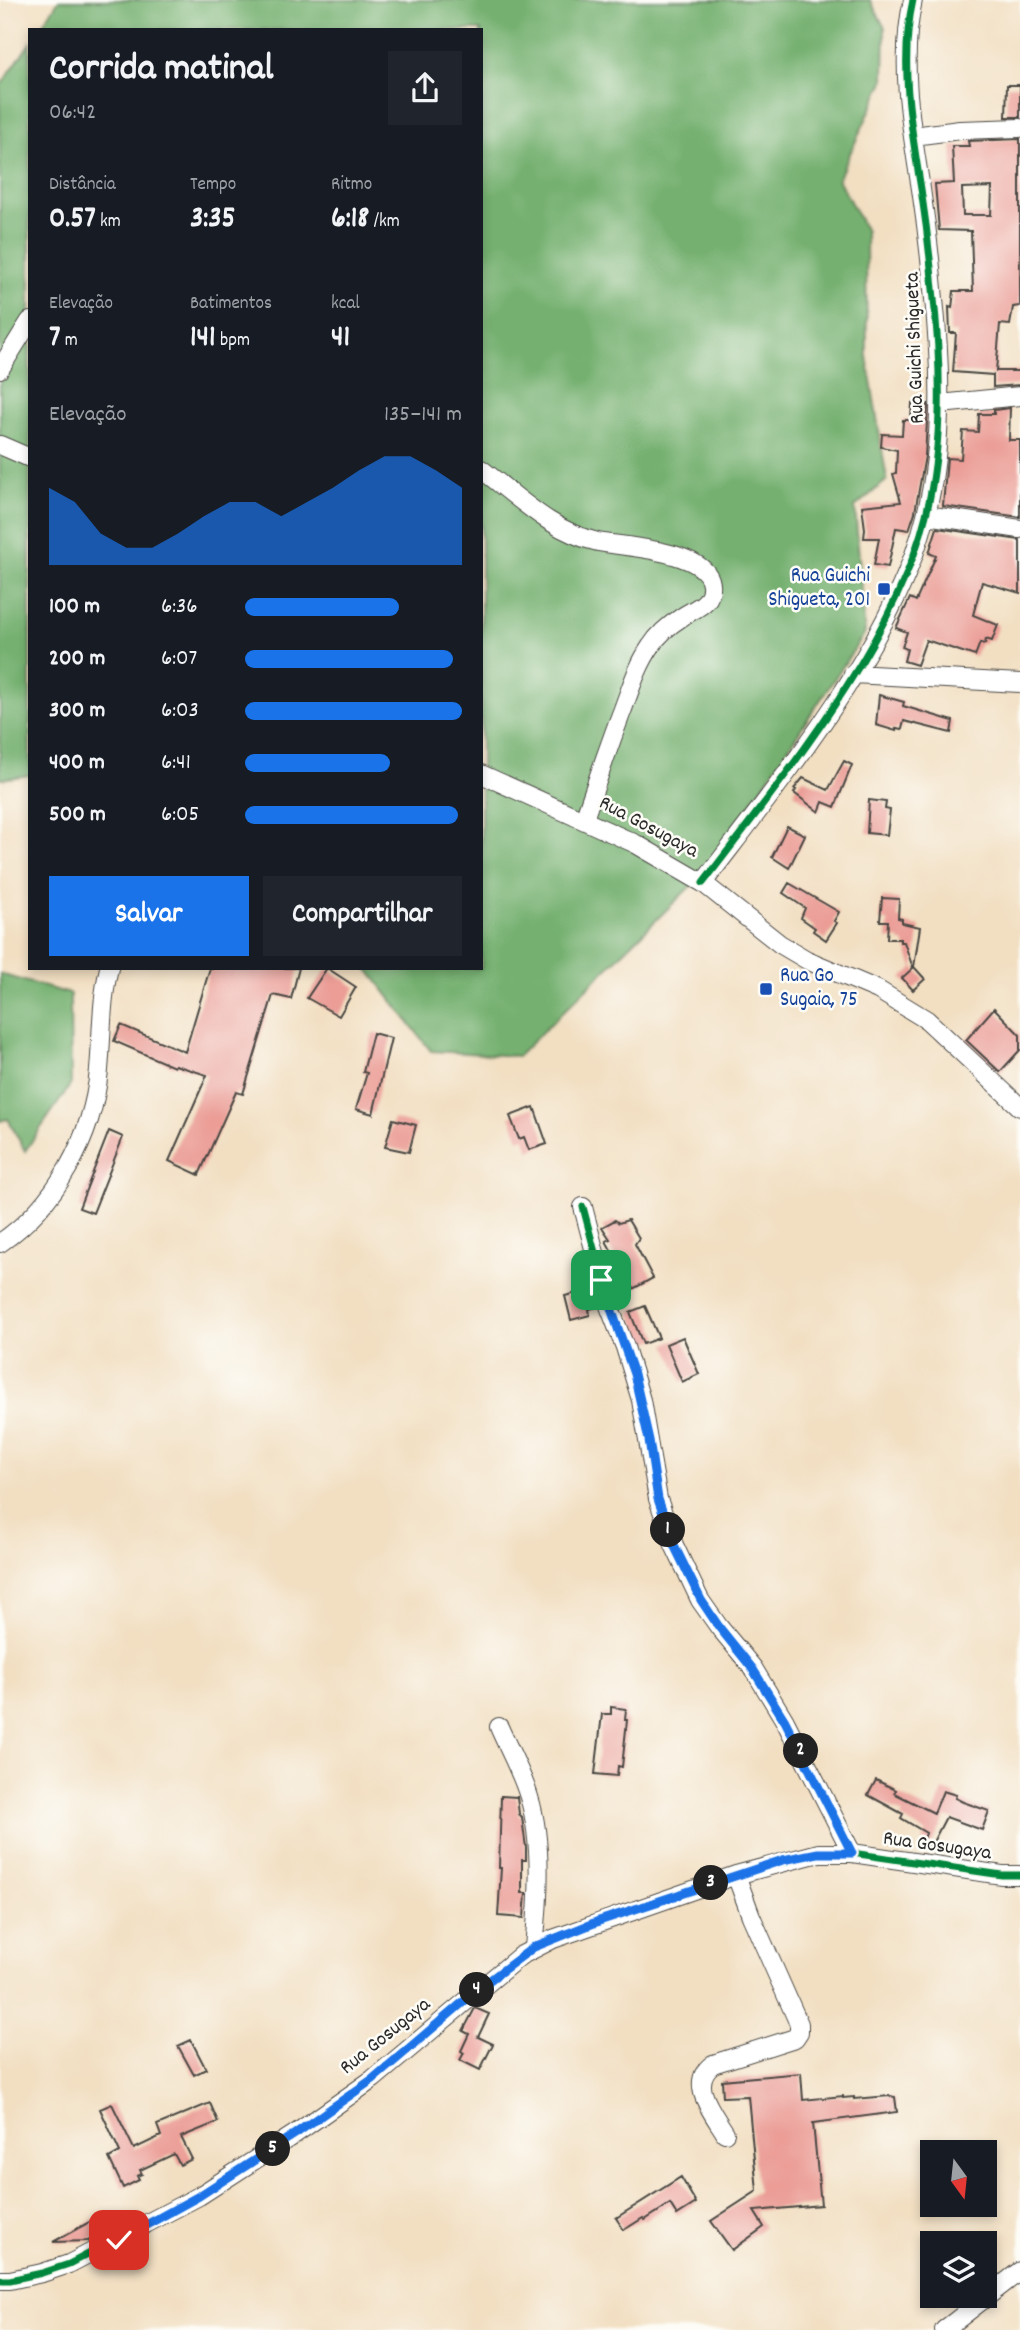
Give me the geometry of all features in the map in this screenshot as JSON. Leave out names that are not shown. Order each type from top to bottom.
[{"type":"street","name":"Rua Guichi Shigueta","points":[[703,883],[809,740],[853,674],[884,621],[911,564],[926,515],[940,404],[934,291],[908,94],[906,54],[913,0]]},
{"type":"street","points":[[913,136],[960,130],[1020,128]]},
{"type":"street","points":[[0,369],[28,324]]},
{"type":"street","points":[[940,404],[1020,396]]},
{"type":"street","points":[[0,445],[28,457]]},
{"type":"street","points":[[483,471],[568,532],[595,541],[662,551],[687,559],[710,579],[712,588],[709,598],[702,606],[664,631],[651,645],[636,673],[584,819]]},
{"type":"street","points":[[926,515],[1020,529]]},
{"type":"street","points":[[853,674],[1020,683]]},
{"type":"street","name":"Rua Gosugaya","points":[[483,775],[636,844],[703,883],[780,944],[807,960],[878,989],[927,1020],[1020,1107]]},
{"type":"street","points":[[0,1242],[18,1231],[46,1200],[73,1158],[86,1128],[99,1072],[103,1001],[109,970]]},
{"type":"street","points":[[583,1207],[609,1306],[634,1374],[649,1440],[658,1499],[674,1545],[701,1600],[752,1668],[779,1711],[852,1853]]},
{"type":"street","points":[[499,1727],[534,1813],[539,1904],[534,1947]]},
{"type":"street","name":"Rua Gosugaya","points":[[0,2280],[42,2273],[69,2264],[199,2196],[295,2134],[373,2079],[482,1986],[534,1947],[599,1921],[736,1875],[818,1853],[852,1853],[1002,1875],[1020,1875]]},
{"type":"street","points":[[725,2133],[703,2095],[702,2077],[705,2070],[713,2064],[795,2038],[799,2032],[799,2024],[751,1916],[736,1875]]},
{"type":"street","points":[[944,2330],[1020,2271]]},
{"type":"green space","points":[[59,0],[870,0],[885,28],[884,81],[838,179],[866,231],[867,356],[887,480],[855,507],[865,633],[707,870],[518,1056],[431,1051],[369,970],[483,970],[483,28],[40,28]]},
{"type":"green space","points":[[28,46],[28,775],[0,779],[0,86]]},
{"type":"green space","points":[[0,974],[70,994],[71,1084],[25,1151],[8,1119],[0,1121]]},
{"type":"building","points":[[1007,85],[1020,85],[1020,117],[1006,117]]},
{"type":"building","points":[[1020,139],[1020,306],[1013,307],[1010,325],[1000,324],[996,371],[1020,371],[1020,385],[993,387],[993,375],[953,372],[956,333],[950,333],[949,307],[952,308],[954,291],[973,291],[971,231],[939,230],[935,184],[954,183],[952,146],[969,146],[968,141]],"holes":[[[992,187],[991,215],[963,215],[962,188]]]},
{"type":"building","points":[[912,403],[928,404],[925,456],[915,512],[909,530],[896,528],[888,567],[874,565],[879,538],[864,538],[862,506],[901,502],[893,474],[896,473],[897,450],[881,447],[882,434],[902,435],[903,420],[911,420]]},
{"type":"building","points":[[1010,408],[1009,440],[1020,440],[1020,517],[943,506],[947,458],[961,459],[963,431],[978,432],[979,414],[994,414],[994,410]]},
{"type":"building","points":[[937,528],[1020,540],[1020,593],[982,582],[973,615],[998,625],[992,641],[986,639],[985,644],[980,643],[975,656],[926,640],[917,665],[904,661],[907,649],[902,647],[907,632],[896,628],[910,598],[916,601],[936,556],[929,553]]},
{"type":"building","points":[[879,695],[904,702],[903,706],[953,721],[951,733],[904,721],[902,729],[896,728],[896,731],[876,725]]},
{"type":"building","points":[[844,761],[852,765],[835,807],[823,802],[819,812],[794,793],[803,778],[828,790]]},
{"type":"building","points":[[869,800],[886,802],[885,809],[890,810],[887,835],[867,833]]},
{"type":"building","points":[[787,826],[805,835],[789,868],[772,857]]},
{"type":"building","points":[[789,883],[839,912],[834,921],[837,923],[826,940],[801,918],[805,908],[783,893]]},
{"type":"building","points":[[882,898],[899,899],[898,918],[902,919],[902,923],[920,927],[914,967],[925,979],[913,990],[902,978],[913,968],[904,942],[900,942],[900,939],[887,939],[888,921],[880,921]]},
{"type":"building","points":[[209,970],[298,970],[291,999],[273,995],[243,1094],[236,1092],[199,1175],[169,1161],[207,1075],[175,1065],[174,1067],[114,1041],[121,1025],[185,1052]]},
{"type":"building","points":[[326,970],[330,970],[356,987],[339,1016],[307,998]]},
{"type":"building","points":[[994,1008],[1020,1035],[1020,1050],[1000,1072],[966,1040]]},
{"type":"building","points":[[373,1033],[391,1038],[373,1114],[356,1109],[367,1073],[363,1072]]},
{"type":"building","points":[[534,1107],[547,1144],[529,1150],[524,1137],[519,1139],[510,1116]]},
{"type":"building","points":[[393,1119],[416,1125],[409,1152],[385,1147]]},
{"type":"building","points":[[109,1131],[123,1137],[93,1213],[79,1208]]},
{"type":"building","points":[[615,1220],[619,1223],[628,1220],[639,1238],[635,1244],[653,1278],[633,1289],[606,1241],[610,1239],[602,1227]]},
{"type":"building","points":[[593,1289],[598,1307],[589,1309],[590,1315],[571,1320],[565,1296]]},
{"type":"building","points":[[645,1306],[659,1338],[643,1344],[630,1312]]},
{"type":"building","points":[[683,1337],[699,1374],[682,1382],[666,1344]]},
{"type":"building","points":[[611,1707],[626,1709],[627,1720],[622,1767],[618,1766],[617,1776],[595,1774],[602,1714],[611,1714]]},
{"type":"building","points":[[876,1780],[896,1790],[894,1793],[934,1813],[943,1791],[956,1795],[955,1798],[963,1802],[989,1811],[982,1830],[946,1817],[931,1846],[923,1842],[926,1833],[901,1818],[903,1814],[868,1795]]},
{"type":"building","points":[[501,1796],[517,1797],[519,1814],[522,1817],[526,1848],[526,1860],[522,1860],[522,1893],[526,1893],[524,1918],[498,1916]]},
{"type":"building","points":[[475,2008],[489,2014],[478,2037],[493,2044],[480,2070],[460,2060],[469,2034],[463,2031]]},
{"type":"building","points":[[191,2040],[206,2069],[194,2075],[178,2046]]},
{"type":"building","points":[[801,2073],[803,2100],[843,2096],[854,2099],[890,2096],[895,2097],[897,2112],[813,2123],[821,2205],[754,2211],[764,2227],[732,2250],[711,2221],[757,2191],[748,2096],[723,2097],[722,2080]]},
{"type":"building","points":[[210,2103],[218,2122],[181,2137],[192,2159],[180,2165],[174,2154],[140,2170],[142,2174],[137,2176],[139,2180],[123,2188],[109,2158],[120,2152],[100,2109],[112,2104],[134,2149],[161,2136],[157,2125]]},
{"type":"building","points":[[681,2177],[696,2203],[677,2215],[670,2204],[624,2230],[616,2218]]},
{"type":"building","points":[[102,2215],[110,2229],[102,2234],[88,2241],[53,2242]]},
{"type":"cycle path","points":[[703,883],[800,755],[863,660],[911,563],[926,515],[936,459],[939,374],[929,251],[908,94],[907,47],[913,0]]},
{"type":"cycle path","points":[[583,1207],[609,1306],[641,1400],[658,1499],[674,1545],[700,1600],[753,1668],[785,1721],[852,1853]]},
{"type":"cycle path","points":[[0,2280],[42,2273],[69,2264],[199,2196],[295,2134],[373,2079],[520,1956],[553,1939],[736,1875],[819,1853],[852,1853],[1002,1875],[1020,1875]]},
{"type":"place","name":"Rua Guichi Shigueta, 201","points":[[884,589]]},
{"type":"place","name":"Rua Go Sugaia, 75","points":[[766,989]]},
{"type":"route","points":[[119,2240],[199,2196],[295,2134],[373,2079],[482,1986],[534,1947],[599,1921],[783,1860],[818,1853],[852,1853],[813,1773],[768,1691],[701,1600],[674,1545],[658,1499],[649,1440],[634,1374],[601,1280]]}]
